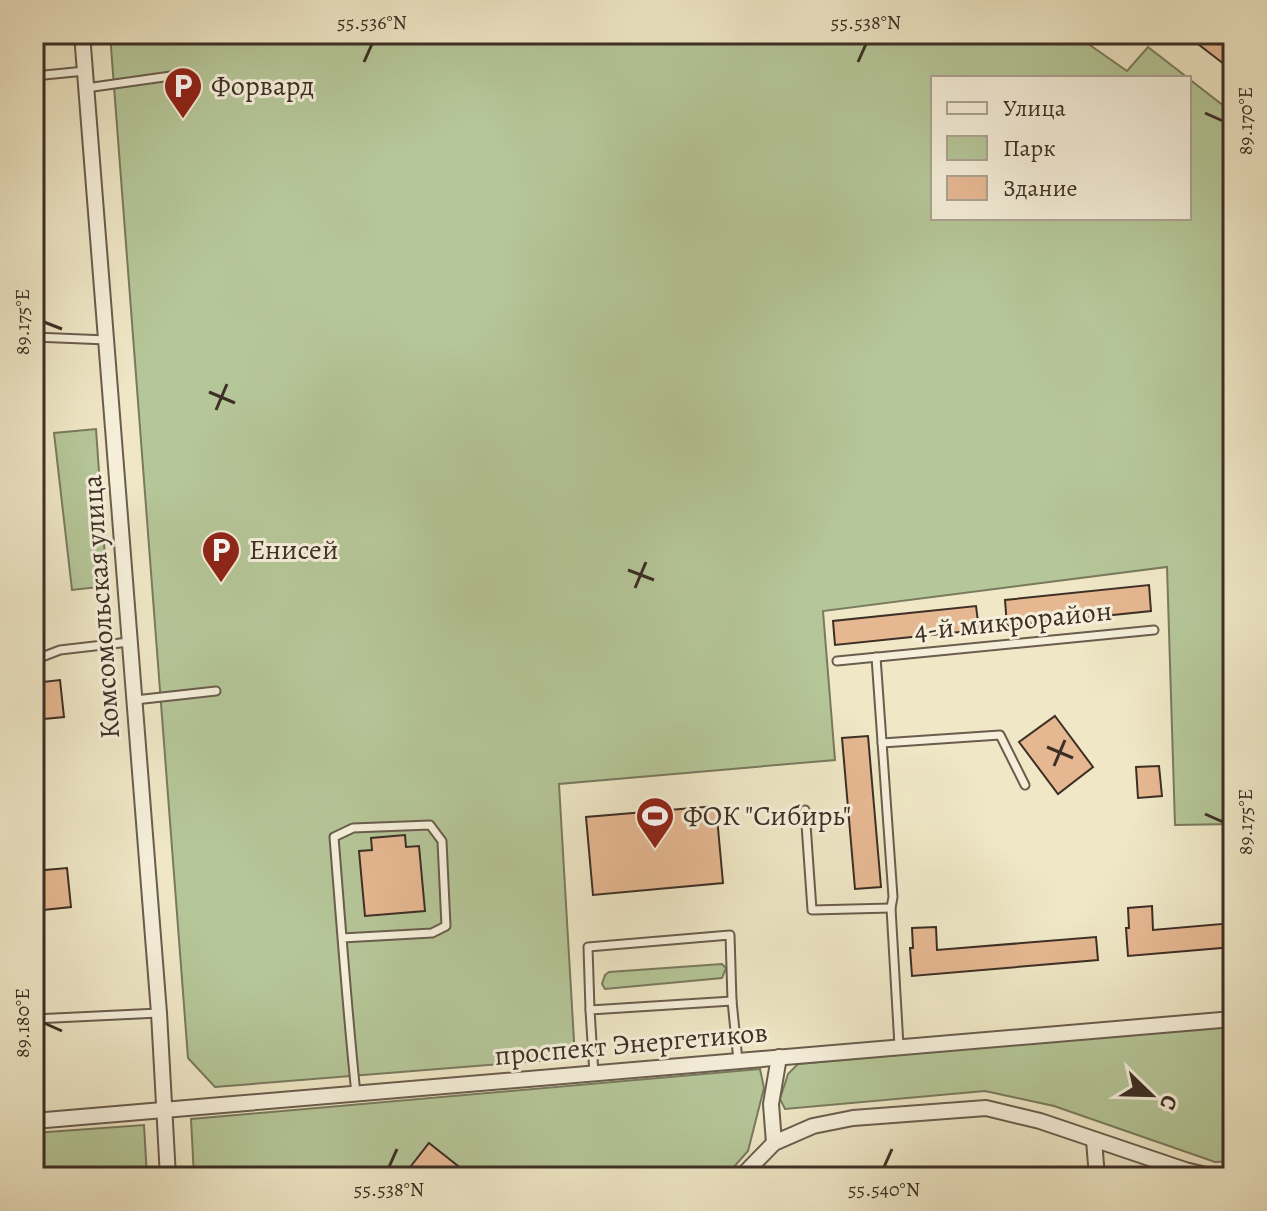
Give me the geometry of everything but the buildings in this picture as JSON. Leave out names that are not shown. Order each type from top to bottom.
[{"type":"street","name":"Комсомольская улица","points":[[82,34],[159,1013],[168,1177]]},
{"type":"street","name":"проспект Энергетиков","points":[[34,1121],[1233,1019]]},
{"type":"street","points":[[774,1143],[771,1104],[779,1057]]},
{"type":"street","points":[[741,1177],[774,1143],[813,1126],[853,1118],[986,1108],[1040,1121],[1185,1170],[1214,1177],[1233,1176]]},
{"type":"street","points":[[1094,1140],[1097,1177]]},
{"type":"lane","points":[[34,76],[85,71]]},
{"type":"lane","points":[[86,88],[178,75]]},
{"type":"lane","points":[[34,337],[107,340]]},
{"type":"lane","name":"4-й микрорайон","points":[[837,661],[1154,630]]},
{"type":"lane","points":[[34,660],[60,650],[129,642]]},
{"type":"lane","name":"4-й микрорайон","points":[[876,657],[893,897],[891,908],[899,1046]]},
{"type":"lane","points":[[134,700],[216,691]]},
{"type":"lane","points":[[882,743],[1000,735],[1025,785]]},
{"type":"lane","points":[[805,810],[812,910],[891,908]]},
{"type":"lane","points":[[342,938],[432,933],[446,926],[442,841],[430,825],[353,828],[334,837],[342,938],[356,1094]]},
{"type":"lane","points":[[594,1074],[588,947],[730,935],[738,1061]]},
{"type":"lane","points":[[590,1010],[732,1001]]},
{"type":"lane","points":[[34,1019],[159,1013]]},
{"type":"green space","points":[[110,34],[1074,34],[1127,71],[1148,47],[1185,76],[931,76],[931,220],[1191,220],[1191,81],[1233,113],[1233,824],[1175,825],[1167,567],[823,611],[835,760],[559,784],[575,1058],[215,1087],[188,1058]]},
{"type":"green space","points":[[96,429],[107,586],[72,590],[54,433]]},
{"type":"green space","points":[[722,964],[726,968],[722,978],[605,989],[602,984],[609,972]]},
{"type":"green space","points":[[1233,1025],[1233,1161],[1215,1162],[1054,1106],[985,1091],[785,1109],[780,1099],[788,1074],[798,1064]]},
{"type":"green space","points":[[760,1069],[764,1088],[748,1151],[725,1177],[194,1177],[191,1119]]},
{"type":"green space","points":[[144,1125],[147,1177],[34,1177],[34,1133]]},
{"type":"place","name":"Форвард","points":[[183,120]]},
{"type":"place","name":"Енисей","points":[[221,584]]},
{"type":"place","name":"ФОК \"Сибирь\"","points":[[655,850]]}]
